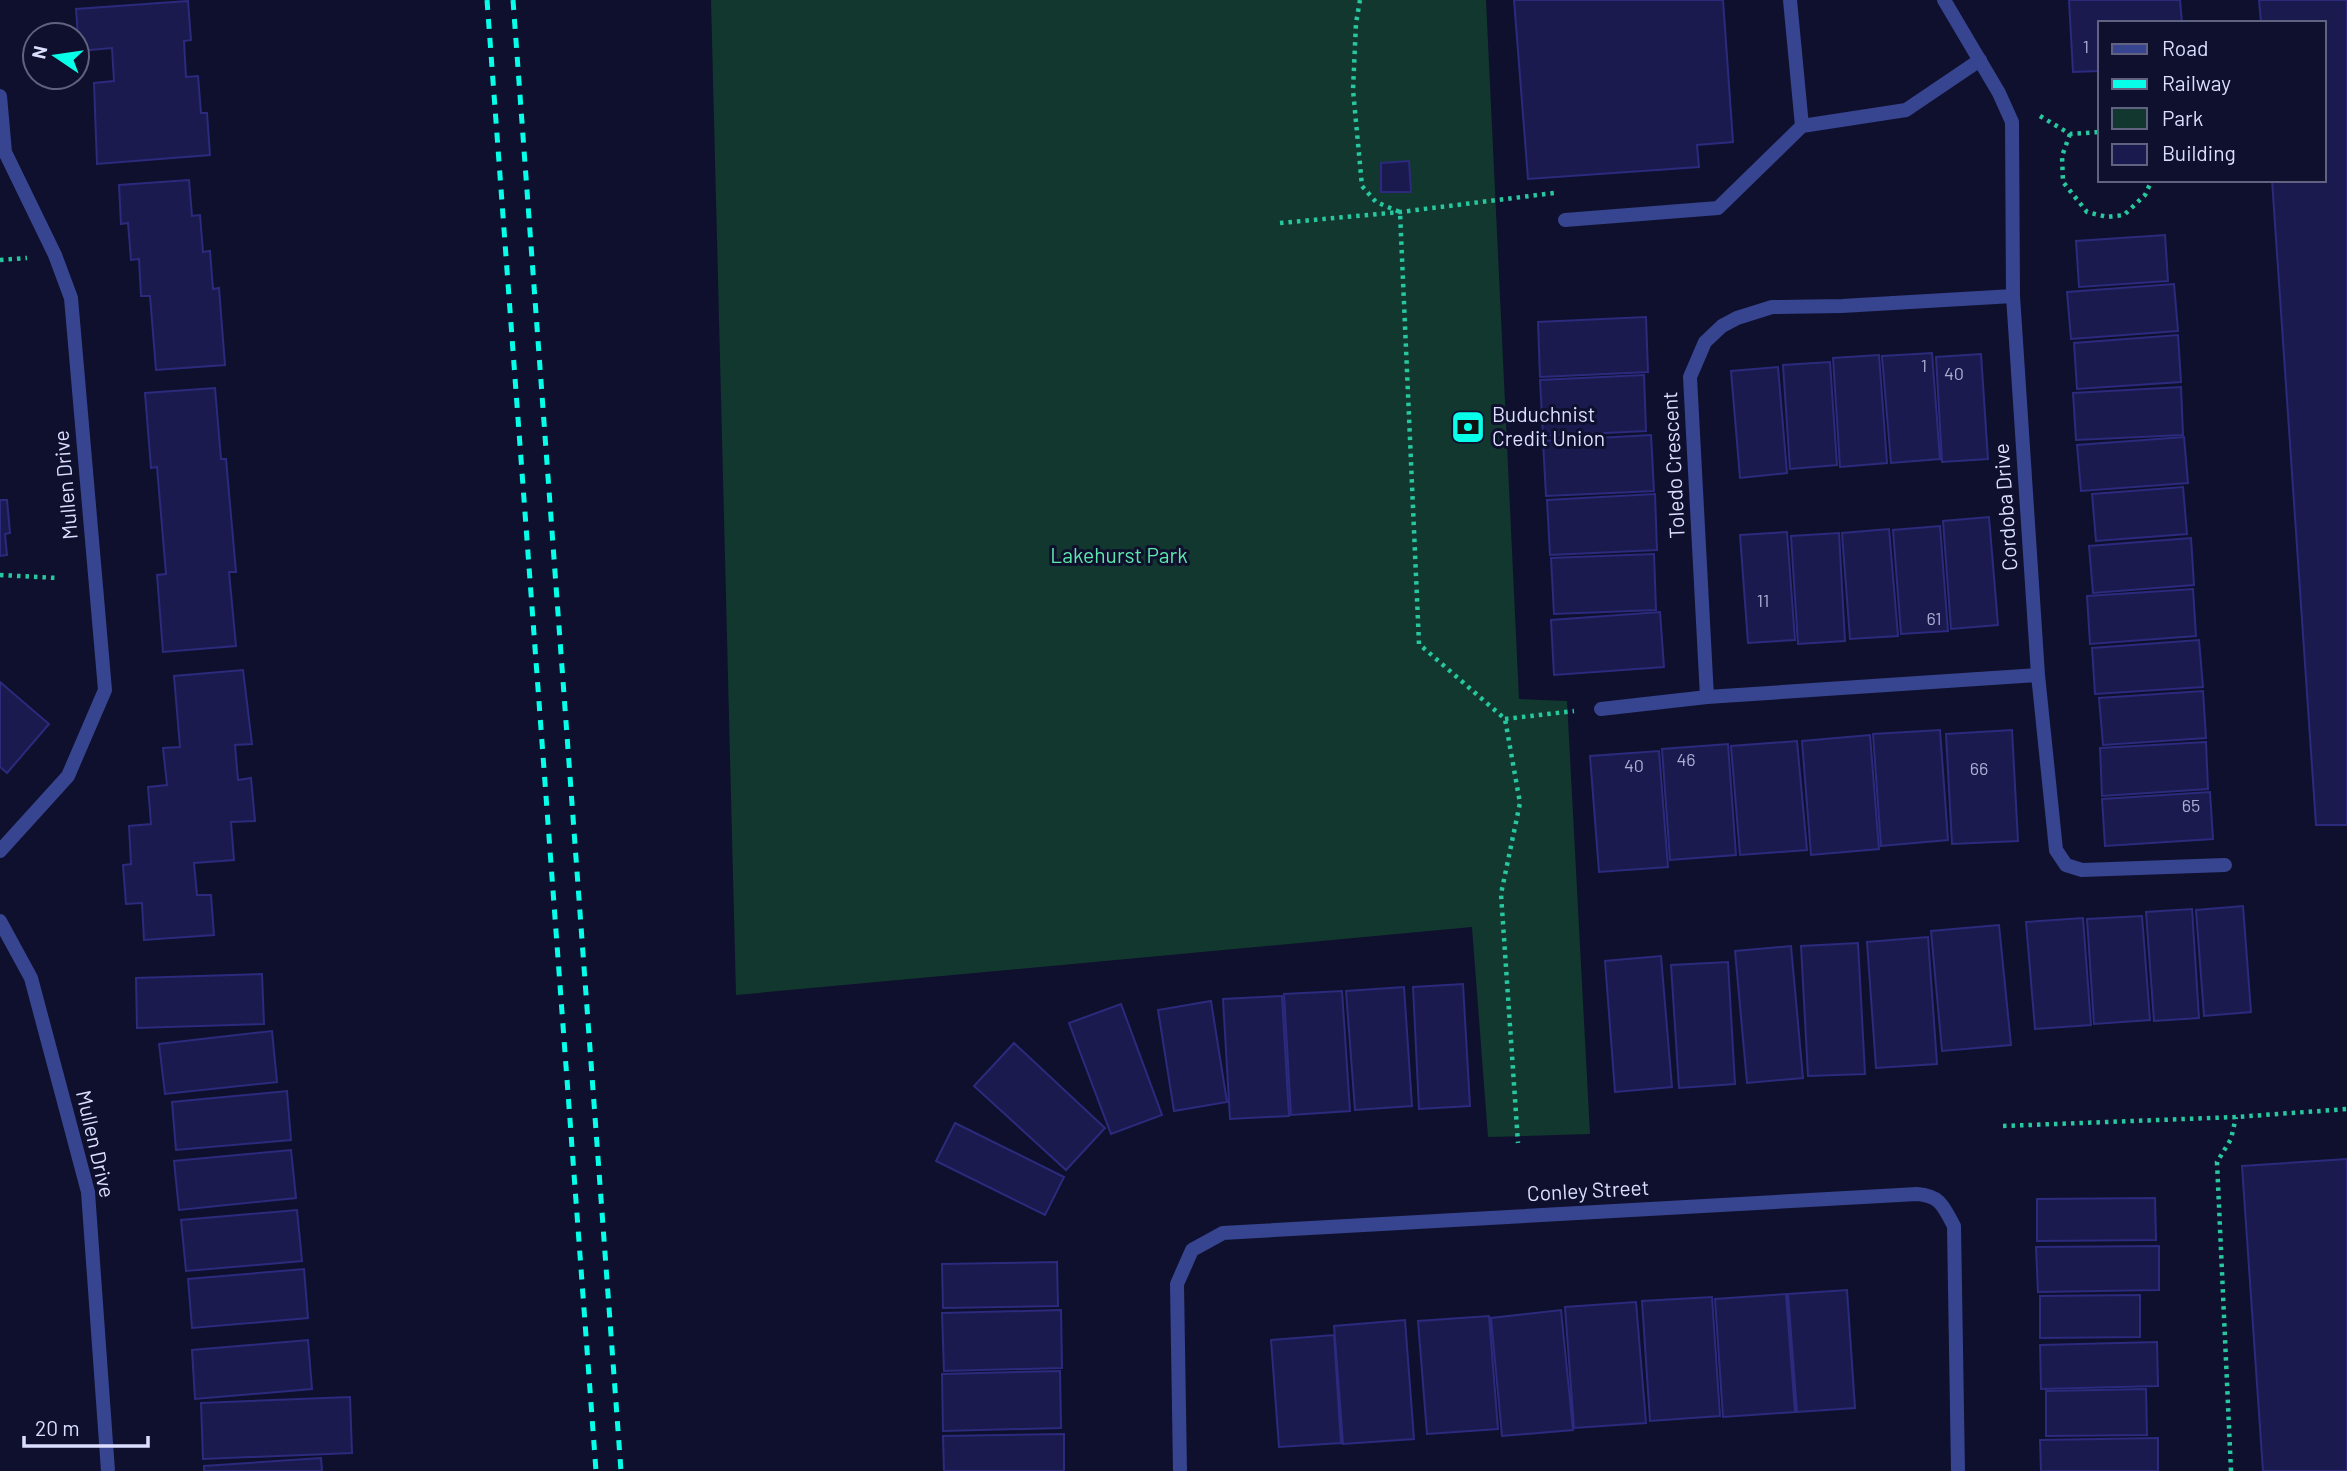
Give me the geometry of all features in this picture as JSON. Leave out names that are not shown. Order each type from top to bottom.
[{"type":"street","points":[[1790,0],[1802,125]]},
{"type":"street","name":"Cordoba Drive","points":[[1944,0],[1999,93],[2012,122],[2013,296],[2038,675],[2056,850],[2066,865],[2082,870],[2225,865]]},
{"type":"street","points":[[1565,220],[1718,208],[1802,125],[1906,110],[1980,60]]},
{"type":"street","name":"Mullen Drive","points":[[0,96],[5,152],[55,255],[71,298],[105,690],[68,775],[0,851]]},
{"type":"street","name":"Toledo Crescent","points":[[1707,696],[1690,377],[1706,342],[1722,326],[1737,317],[1772,307],[1842,306],[2013,296]]},
{"type":"street","points":[[1601,709],[1707,696],[2038,675]]},
{"type":"street","name":"Mullen Drive","points":[[0,921],[31,978],[88,1192],[108,1471]]},
{"type":"street","name":"Conley Street","points":[[1180,1471],[1177,1284],[1192,1250],[1223,1233],[1917,1194],[1931,1195],[1942,1203],[1954,1226],[1958,1471]]},
{"type":"path","points":[[1360,0],[1356,23],[1353,90],[1362,186],[1376,202],[1400,212]]},
{"type":"path","points":[[2098,132],[2070,134],[2062,156],[2063,182],[2087,212],[2107,217],[2124,215],[2146,195],[2151,182]]},
{"type":"path","points":[[1280,223],[1400,212],[1560,192]]},
{"type":"path","points":[[1400,212],[1419,644],[1505,719],[1520,803],[1501,894],[1518,1143]]},
{"type":"path","points":[[0,575],[58,578]]},
{"type":"path","points":[[1505,719],[1601,709]]},
{"type":"path","points":[[2003,1126],[2236,1118],[2347,1109]]},
{"type":"path","points":[[2231,1471],[2217,1161],[2231,1139],[2236,1118]]},
{"type":"green space","name":"Lakehurst Park","points":[[711,0],[1486,0],[1519,699],[1567,701],[1590,1134],[1488,1137],[1472,927],[736,995]]},
{"type":"building","points":[[1514,0],[1723,0],[1733,142],[1697,145],[1699,167],[1528,179]]},
{"type":"building","points":[[2069,0],[2180,0],[2182,21],[2098,21],[2098,71],[2073,72]]},
{"type":"building","points":[[2259,0],[2347,0],[2347,825],[2316,825],[2272,182],[2326,182],[2326,21],[2261,21]]},
{"type":"building","points":[[188,1],[191,40],[184,41],[186,77],[198,76],[201,113],[207,113],[210,155],[97,164],[94,83],[114,81],[112,48],[91,50],[91,21],[77,21],[76,9]]},
{"type":"building","points":[[1409,161],[1411,192],[1381,192],[1381,163]]},
{"type":"building","points":[[189,180],[192,216],[200,215],[203,252],[210,251],[213,289],[219,288],[225,365],[156,370],[150,296],[141,296],[139,259],[131,260],[128,223],[121,224],[119,185]]},
{"type":"building","points":[[2165,235],[2168,281],[2079,287],[2076,241]]},
{"type":"building","points":[[2174,284],[2178,331],[2071,339],[2067,292]]},
{"type":"building","points":[[1646,317],[1648,372],[1540,377],[1538,322]]},
{"type":"building","points":[[2178,335],[2181,382],[2077,389],[2074,343]]},
{"type":"building","points":[[1932,353],[1940,459],[1891,463],[1882,356]]},
{"type":"building","points":[[1981,354],[1988,459],[1942,462],[1936,357]]},
{"type":"building","points":[[1879,355],[1887,463],[1840,467],[1833,358]]},
{"type":"building","points":[[1830,362],[1837,465],[1790,469],[1783,365]]},
{"type":"building","points":[[1778,367],[1787,473],[1740,478],[1731,371]]},
{"type":"building","points":[[1644,375],[1646,431],[1543,436],[1540,380]]},
{"type":"building","points":[[2181,387],[2183,435],[2076,440],[2073,393]]},
{"type":"building","points":[[215,388],[221,459],[226,459],[236,572],[229,572],[236,646],[163,652],[157,575],[166,574],[157,467],[151,468],[145,393]]},
{"type":"building","points":[[1651,435],[1654,491],[1546,496],[1543,441]]},
{"type":"building","points":[[2184,437],[2188,483],[2081,491],[2077,445]]},
{"type":"building","points":[[2183,487],[2187,534],[2096,541],[2092,494]]},
{"type":"building","points":[[1655,494],[1657,550],[1550,555],[1547,500]]},
{"type":"building","points":[[0,500],[7,500],[10,533],[5,534],[7,555],[0,556]]},
{"type":"building","points":[[1989,517],[1998,625],[1951,629],[1943,521]]},
{"type":"building","points":[[1940,526],[1948,631],[1901,634],[1893,530]]},
{"type":"building","points":[[1889,529],[1898,636],[1850,639],[1842,533]]},
{"type":"building","points":[[1787,532],[1795,640],[1748,643],[1740,535]]},
{"type":"building","points":[[1839,533],[1845,641],[1798,644],[1791,536]]},
{"type":"building","points":[[2191,538],[2194,585],[2093,593],[2089,546]]},
{"type":"building","points":[[1654,554],[1656,610],[1554,614],[1551,558]]},
{"type":"building","points":[[2193,589],[2196,636],[2090,644],[2087,596]]},
{"type":"building","points":[[1660,612],[1664,667],[1554,675],[1551,620]]},
{"type":"building","points":[[2199,640],[2203,687],[2095,694],[2092,648]]},
{"type":"building","points":[[243,670],[252,744],[235,745],[238,780],[251,778],[255,821],[231,822],[234,860],[194,863],[197,895],[211,895],[214,935],[144,940],[142,903],[126,904],[123,865],[131,864],[129,826],[151,824],[148,787],[167,785],[163,748],[180,747],[174,676]]},
{"type":"building","points":[[0,682],[49,724],[7,773],[0,767]]},
{"type":"building","points":[[2203,691],[2206,738],[2103,745],[2099,698]]},
{"type":"building","points":[[1940,730],[1948,840],[1881,846],[1873,734]]},
{"type":"building","points":[[2012,730],[2018,841],[1952,844],[1946,734]]},
{"type":"building","points":[[1870,735],[1879,849],[1811,855],[1802,741]]},
{"type":"building","points":[[1797,741],[1807,850],[1740,855],[1731,746]]},
{"type":"building","points":[[2206,742],[2208,789],[2102,796],[2100,748]]},
{"type":"building","points":[[1728,744],[1736,855],[1670,860],[1662,749]]},
{"type":"building","points":[[1659,751],[1668,867],[1599,872],[1590,756]]},
{"type":"building","points":[[2210,792],[2213,839],[2105,846],[2102,799]]},
{"type":"building","points":[[2243,906],[2251,1012],[2204,1016],[2196,910]]},
{"type":"building","points":[[2192,909],[2199,1018],[2154,1021],[2146,912]]},
{"type":"building","points":[[2142,916],[2150,1020],[2094,1024],[2087,919]]},
{"type":"building","points":[[2083,918],[2091,1025],[2035,1029],[2026,922]]},
{"type":"building","points":[[1999,925],[2011,1045],[1942,1051],[1931,931]]},
{"type":"building","points":[[1928,937],[1937,1064],[1876,1068],[1867,942]]},
{"type":"building","points":[[1858,943],[1865,1074],[1808,1076],[1801,946]]},
{"type":"building","points":[[1791,946],[1803,1078],[1747,1083],[1735,951]]},
{"type":"building","points":[[1661,956],[1672,1087],[1615,1092],[1605,961]]},
{"type":"building","points":[[1728,962],[1735,1084],[1679,1088],[1671,965]]},
{"type":"building","points":[[262,974],[264,1024],[137,1028],[136,978]]},
{"type":"building","points":[[1463,984],[1470,1106],[1419,1109],[1413,987]]},
{"type":"building","points":[[1404,987],[1412,1106],[1355,1110],[1346,991]]},
{"type":"building","points":[[1342,991],[1350,1111],[1291,1115],[1284,994]]},
{"type":"building","points":[[1282,996],[1289,1116],[1230,1119],[1223,999]]},
{"type":"building","points":[[1211,1001],[1227,1102],[1174,1111],[1158,1010]]},
{"type":"building","points":[[1121,1004],[1162,1115],[1111,1134],[1069,1023]]},
{"type":"building","points":[[272,1031],[277,1082],[165,1094],[159,1044]]},
{"type":"building","points":[[1014,1043],[1105,1128],[1066,1170],[974,1086]]},
{"type":"building","points":[[287,1091],[291,1140],[176,1150],[172,1102]]},
{"type":"building","points":[[955,1123],[1064,1177],[1045,1215],[936,1161]]},
{"type":"building","points":[[291,1150],[296,1198],[179,1210],[174,1161]]},
{"type":"building","points":[[2347,1159],[2347,1471],[2263,1471],[2242,1166]]},
{"type":"building","points":[[2155,1198],[2156,1240],[2037,1241],[2037,1199]]},
{"type":"building","points":[[297,1210],[302,1261],[186,1271],[181,1220]]},
{"type":"building","points":[[2159,1246],[2159,1290],[2038,1292],[2036,1247]]},
{"type":"building","points":[[1057,1262],[1058,1306],[943,1308],[942,1264]]},
{"type":"building","points":[[304,1269],[308,1318],[192,1328],[188,1279]]},
{"type":"building","points":[[1847,1290],[1855,1408],[1797,1412],[1788,1294]]},
{"type":"building","points":[[1786,1294],[1795,1412],[1723,1417],[1715,1299]]},
{"type":"building","points":[[2140,1295],[2140,1337],[2040,1338],[2040,1296]]},
{"type":"building","points":[[1712,1297],[1720,1416],[1650,1421],[1642,1301]]},
{"type":"building","points":[[1636,1302],[1646,1423],[1574,1428],[1565,1307]]},
{"type":"building","points":[[1061,1310],[1062,1368],[944,1371],[942,1313]]},
{"type":"building","points":[[1561,1310],[1573,1430],[1502,1436],[1491,1318]]},
{"type":"building","points":[[1489,1316],[1498,1429],[1427,1434],[1418,1321]]},
{"type":"building","points":[[1405,1320],[1414,1439],[1343,1444],[1334,1326]]},
{"type":"building","points":[[1334,1335],[1341,1443],[1279,1447],[1271,1340]]},
{"type":"building","points":[[308,1340],[312,1389],[195,1399],[192,1350]]},
{"type":"building","points":[[2157,1342],[2158,1386],[2041,1389],[2040,1345]]},
{"type":"building","points":[[1060,1371],[1061,1428],[943,1431],[942,1374]]},
{"type":"building","points":[[2146,1389],[2147,1435],[2046,1436],[2046,1391]]},
{"type":"building","points":[[350,1397],[352,1453],[203,1459],[201,1403]]},
{"type":"building","points":[[1064,1434],[1064,1471],[944,1471],[943,1436]]},
{"type":"building","points":[[2158,1438],[2158,1471],[2041,1471],[2040,1440]]},
{"type":"building","points":[[321,1458],[322,1471],[204,1471],[204,1466]]},
{"type":"railway","points":[[487,0],[596,1471]]},
{"type":"railway","points":[[513,0],[621,1471]]},
{"type":"place","name":"Buduchnist Credit Union","points":[[1468,427]]}]
